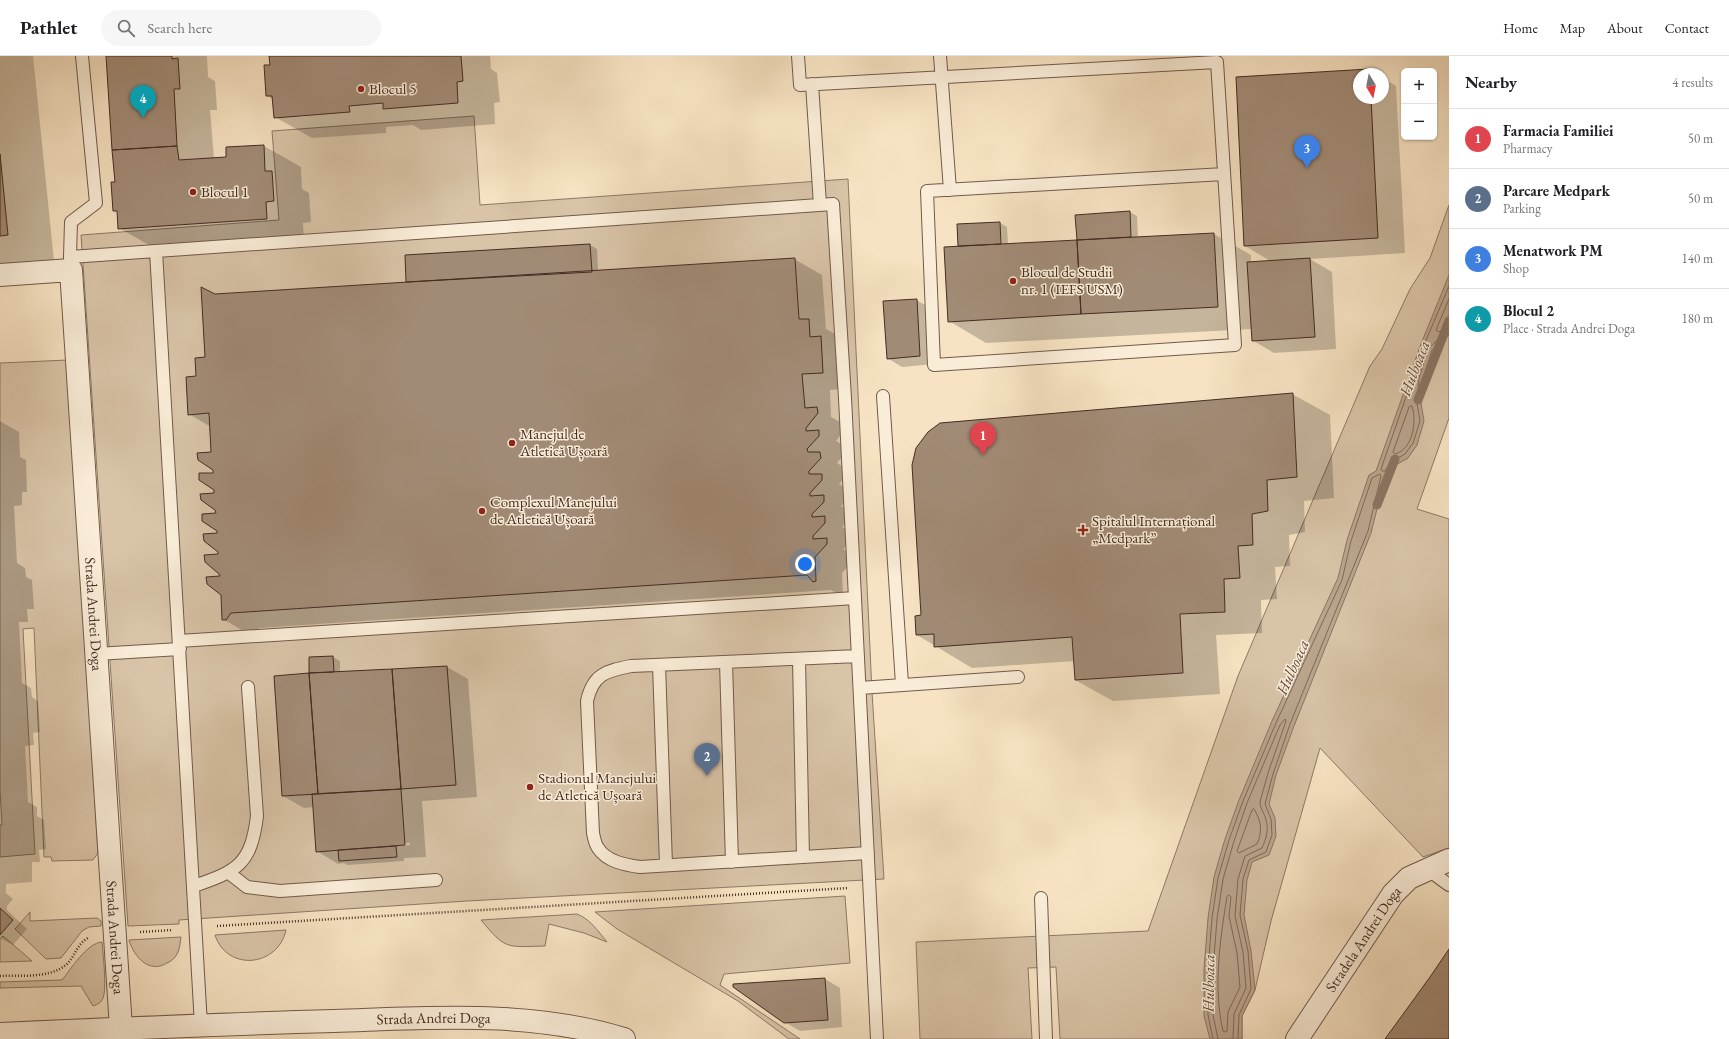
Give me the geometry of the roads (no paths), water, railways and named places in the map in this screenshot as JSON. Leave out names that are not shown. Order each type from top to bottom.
[{"type":"street","points":[[0,275],[71,264]]},
{"type":"street","name":"Strada Andrei Doga","points":[[71,264],[121,1028]]},
{"type":"street","name":"Stradela Andrei Doga","points":[[1297,1039],[1393,894],[1409,878],[1449,860]]},
{"type":"street","name":"Strada Andrei Doga","points":[[0,1034],[121,1028],[468,1016],[543,1021],[604,1033],[624,1039]]},
{"type":"lane","points":[[82,56],[96,203],[71,222],[71,264],[156,251],[833,204],[845,398],[877,1039]]},
{"type":"lane","points":[[798,56],[800,85],[942,77],[1173,60],[1217,62],[1235,345],[934,365],[927,191],[1224,174]]},
{"type":"lane","points":[[940,56],[950,190]]},
{"type":"lane","points":[[812,84],[820,205]]},
{"type":"lane","points":[[156,251],[201,1025]]},
{"type":"lane","points":[[883,396],[902,684]]},
{"type":"lane","points":[[96,654],[179,645],[855,598]]},
{"type":"lane","points":[[858,656],[631,666],[612,670],[598,677],[590,688],[587,701],[593,833],[598,848],[610,859],[624,864],[640,867],[868,853]]},
{"type":"lane","points":[[799,659],[803,857]]},
{"type":"lane","points":[[726,662],[732,862]]},
{"type":"lane","points":[[659,665],[666,865]]},
{"type":"lane","points":[[860,688],[1018,677]]},
{"type":"lane","points":[[194,886],[229,873],[242,863],[249,850],[255,832],[257,816],[248,687]]},
{"type":"lane","points":[[1427,869],[1449,885]]},
{"type":"lane","points":[[229,873],[247,887],[280,891],[436,880]]},
{"type":"lane","points":[[1041,898],[1046,1039]]},
{"type":"water","points":[[1449,275],[1449,335],[1432,350],[1423,379],[1421,403],[1424,421],[1417,445],[1408,458],[1394,466],[1385,477],[1371,533],[1276,775],[1269,804],[1275,818],[1276,836],[1269,855],[1252,862],[1247,880],[1244,915],[1251,951],[1255,990],[1242,1016],[1242,1039],[1210,1039],[1204,1016],[1204,970],[1208,918],[1214,877],[1225,839],[1239,800],[1272,721],[1338,578],[1347,540],[1369,475],[1376,471],[1421,344]]},
{"type":"waterway","name":"Hulboaca","points":[[1418,400],[1449,321]]},
{"type":"waterway","name":"Hulboaca","points":[[1377,505],[1395,459]]},
{"type":"place","name":"Blocul 5","points":[[361,89]]},
{"type":"place","name":"Blocul 2","points":[[143,118]]},
{"type":"place","name":"Menatwork PM","points":[[1307,168]]},
{"type":"place","name":"Blocul 1","points":[[193,192]]},
{"type":"place","name":"Blocul de Studii nr. 1 (IEFS USM)","points":[[1013,281]]},
{"type":"place","name":"Manejul de Atletică Ușoară","points":[[512,443]]},
{"type":"place","name":"Farmacia Familiei","points":[[983,455]]},
{"type":"place","name":"Complexul Manejului de Atletică Ușoară","points":[[482,511]]},
{"type":"place","name":"Spitalul Internațional „Medpark”","points":[[1083,530]]},
{"type":"place","name":"Parcare Medpark","points":[[707,776]]},
{"type":"place","name":"Stadionul Manejului de Atletică Ușoară","points":[[530,787]]}]
